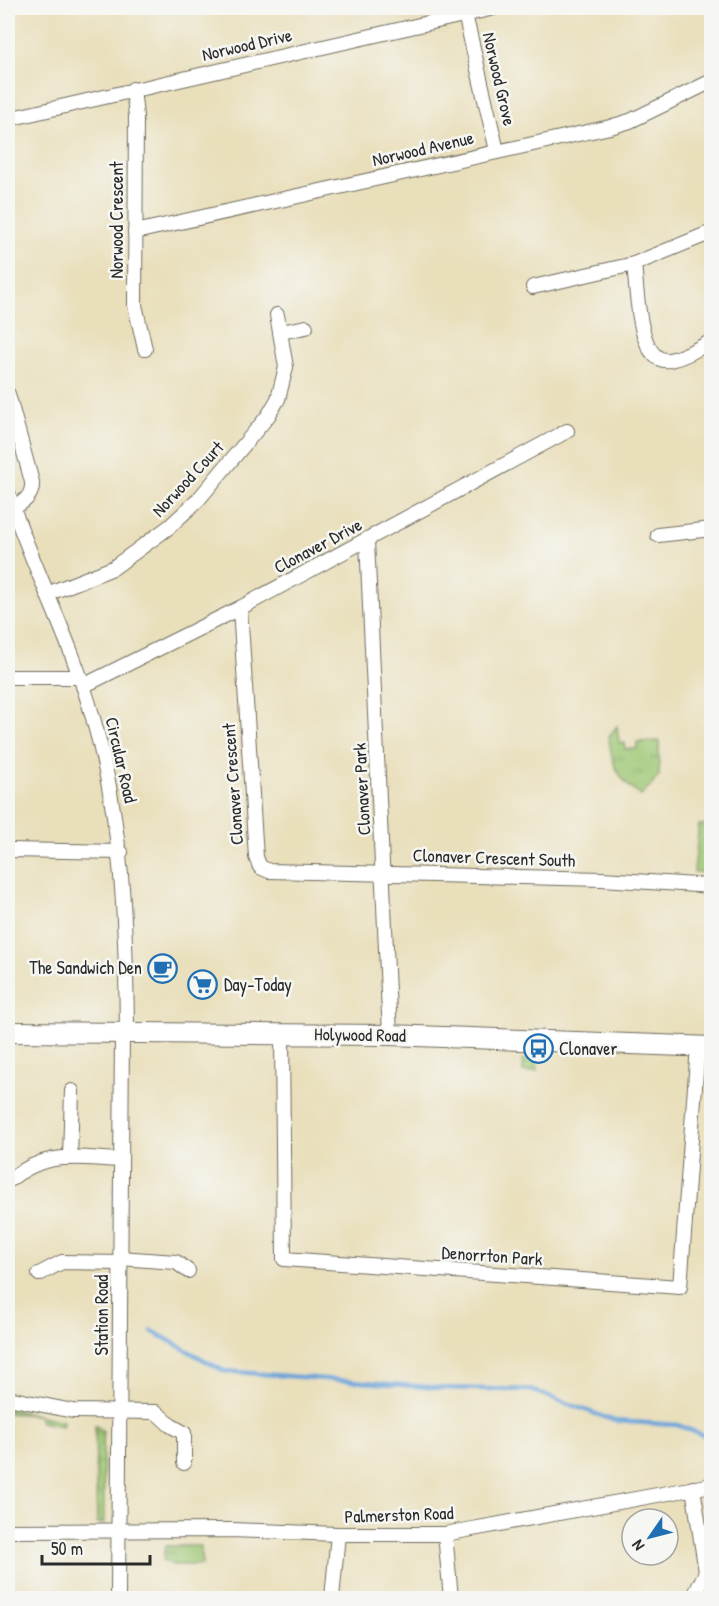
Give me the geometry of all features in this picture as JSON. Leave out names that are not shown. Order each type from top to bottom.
[{"type":"main road","name":"Holywood Road","points":[[8,1032],[390,1035],[705,1047]]},
{"type":"street","name":"Norwood Drive","points":[[8,119],[494,8]]},
{"type":"street","name":"Norwood Grove","points":[[465,14],[497,151]]},
{"type":"street","name":"Norwood Avenue","points":[[135,232],[630,121],[711,81]]},
{"type":"street","name":"Norwood Crescent","points":[[133,89],[136,116],[135,305],[145,349]]},
{"type":"street","points":[[533,287],[634,264],[711,232]]},
{"type":"street","points":[[634,264],[644,336],[652,354],[668,360],[711,341]]},
{"type":"street","name":"Norwood Court","points":[[46,594],[113,568],[169,527],[198,500],[268,416],[279,399],[286,367],[277,315]]},
{"type":"street","points":[[281,332],[306,327]]},
{"type":"street","points":[[8,394],[33,491],[13,508]]},
{"type":"street","name":"Clonaver Drive","points":[[81,682],[240,608],[567,431]]},
{"type":"street","name":"Circular Road","points":[[8,493],[13,508],[13,523],[46,594],[81,682],[107,772],[121,852],[124,1033]]},
{"type":"street","points":[[658,535],[711,529]]},
{"type":"street","name":"Clonaver Park","points":[[367,541],[390,1035]]},
{"type":"street","name":"Clonaver Crescent","points":[[240,608],[256,857],[260,867],[269,871],[384,872]]},
{"type":"street","points":[[8,677],[81,682]]},
{"type":"street","points":[[8,850],[121,852]]},
{"type":"street","name":"Clonaver Crescent South","points":[[384,872],[602,879],[711,886]]},
{"type":"street","name":"Station Road","points":[[118,1599],[120,1043],[124,1033]]},
{"type":"street","name":"Denorrton Park","points":[[282,1034],[284,1259],[680,1287],[705,1047]]},
{"type":"street","points":[[70,1158],[72,1091]]},
{"type":"street","points":[[8,1181],[38,1161],[70,1158],[121,1160]]},
{"type":"street","points":[[39,1274],[62,1262],[120,1260],[176,1262],[188,1271]]},
{"type":"street","points":[[8,1398],[73,1411],[156,1412],[170,1425],[184,1433],[184,1463]]},
{"type":"street","name":"Palmerston Road","points":[[8,1531],[232,1530],[338,1534],[445,1534],[711,1485]]},
{"type":"street","points":[[693,1488],[706,1572],[693,1599]]},
{"type":"street","points":[[332,1599],[338,1534]]},
{"type":"street","points":[[445,1534],[451,1599]]},
{"type":"green space","points":[[617,726],[619,743],[625,743],[625,749],[637,749],[637,742],[659,741],[659,776],[641,796],[621,777],[611,754],[609,736]]},
{"type":"green space","points":[[699,825],[711,825],[711,873],[694,872]]},
{"type":"green space","points":[[522,1060],[537,1060],[537,1071],[523,1072]]},
{"type":"green space","points":[[8,1408],[63,1421],[62,1426],[41,1422],[37,1415],[8,1413]]},
{"type":"green space","points":[[95,1425],[103,1431],[104,1524],[97,1523]]},
{"type":"green space","points":[[165,1546],[200,1546],[202,1565],[173,1565],[163,1560]]},
{"type":"waterway","points":[[152,1331],[224,1371],[440,1388],[531,1390],[615,1421],[678,1425],[712,1439]]},
{"type":"place","name":"The Sandwich Den","points":[[163,968]]},
{"type":"place","name":"Day-Today","points":[[203,985]]},
{"type":"place","name":"Clonaver","points":[[538,1049]]}]
